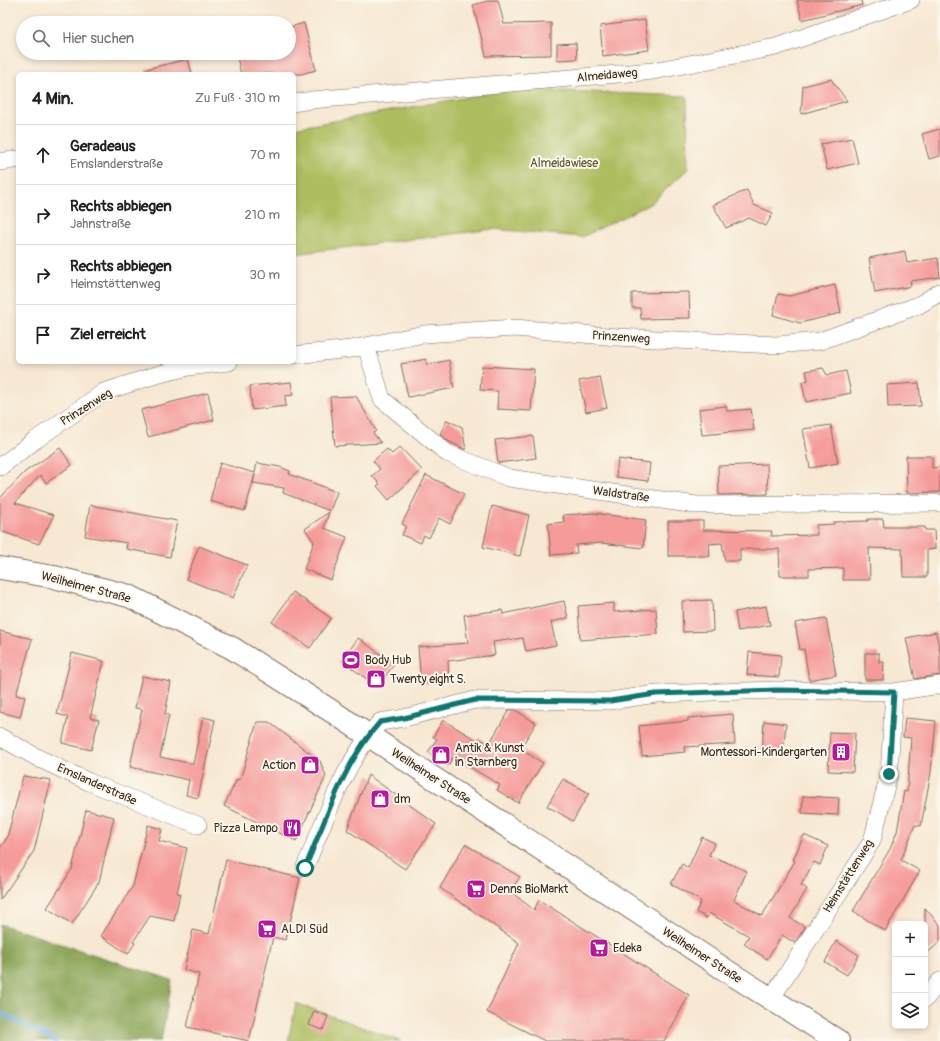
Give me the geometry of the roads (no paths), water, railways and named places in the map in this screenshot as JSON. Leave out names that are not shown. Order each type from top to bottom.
[{"type":"main road","name":"Weilheimer Straße","points":[[0,568],[54,576],[129,596],[232,648],[771,999],[838,1041]]},
{"type":"street","name":"Almeidaweg","points":[[296,103],[311,100],[653,71],[776,48],[911,0]]},
{"type":"street","points":[[0,162],[16,159]]},
{"type":"street","name":"Prinzenweg","points":[[296,355],[366,346],[424,334],[515,328],[617,337],[776,346],[820,341],[920,305],[940,292]]},
{"type":"street","name":"Waldstraße","points":[[366,346],[382,399],[447,453],[509,478],[696,505],[940,503]]},
{"type":"street","name":"Prinzenweg","points":[[0,467],[34,441],[104,392],[188,366],[208,364]]},
{"type":"street","points":[[305,868],[340,787],[359,750],[380,722],[404,718],[475,700],[610,701],[656,694],[776,690],[894,692],[940,685]]},
{"type":"street","name":"Heimstättenweg","points":[[771,999],[872,841],[889,774],[894,692]]},
{"type":"street","name":"Emslanderstraße","points":[[0,737],[40,759],[88,782],[198,825]]},
{"type":"street","points":[[928,995],[940,981]]},
{"type":"waterway","points":[[0,1013],[56,1041]]},
{"type":"place","name":"Body Hub","points":[[351,660]]},
{"type":"place","name":"Twenty eight S.","points":[[376,679]]},
{"type":"place","name":"Montessori-Kindergarten","points":[[841,752]]},
{"type":"place","name":"Antik & Kunst in Starnberg","points":[[441,755]]},
{"type":"place","name":"Action","points":[[310,765]]},
{"type":"place","name":"dm","points":[[380,799]]},
{"type":"place","name":"Pizza Lampo","points":[[292,828]]},
{"type":"place","name":"Denns BioMarkt","points":[[476,889]]},
{"type":"place","name":"ALDI Süd","points":[[267,929]]},
{"type":"place","name":"Edeka","points":[[599,948]]},
{"type":"park label","name":"Almeidawiese","points":[[564,163]]}]
